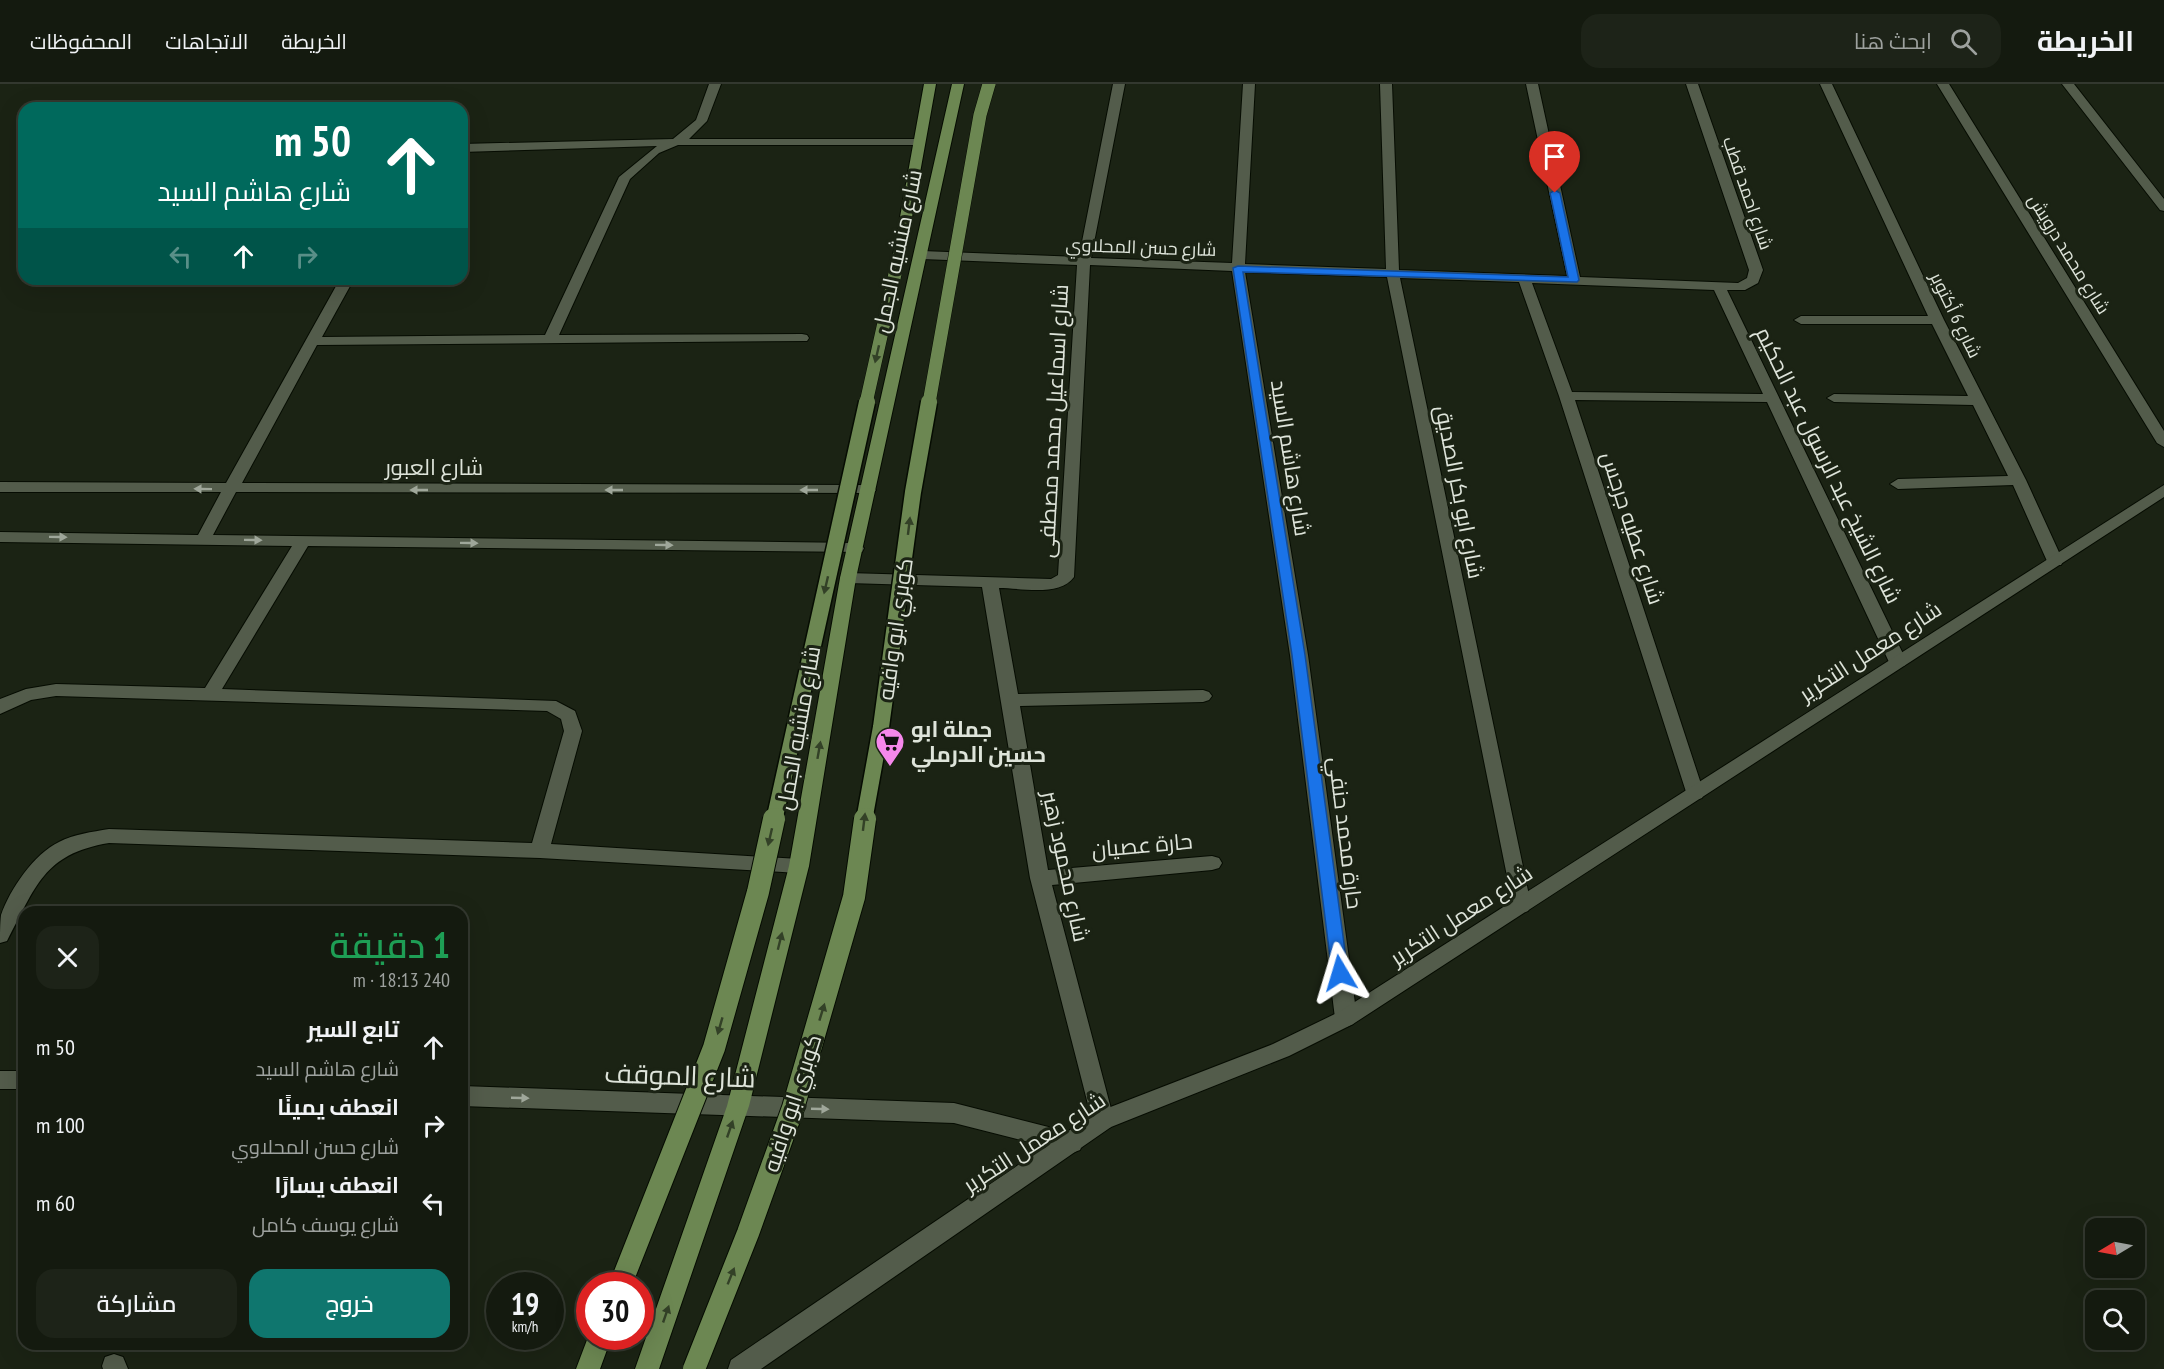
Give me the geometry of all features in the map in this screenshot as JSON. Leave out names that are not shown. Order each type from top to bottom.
[{"type":"main road","name":"شارع منشيه الجمل","points":[[626,1272],[714,1048],[758,892],[899,256],[930,84]]},
{"type":"main road","name":"شارع منشيه الجمل","points":[[647,1369],[738,1106],[799,866],[848,578],[922,255],[958,84]]},
{"type":"main road","name":"كوبري ابو وافيه","points":[[694,1369],[748,1233],[793,1108],[854,897],[866,809],[881,727],[913,492],[980,115],[988,84]]},
{"type":"main road","points":[[588,1369],[595,1350]]},
{"type":"street","points":[[550,340],[625,177],[656,151],[691,132],[701,121],[715,84]]},
{"type":"street","name":"شارع اسماعيل محمد مصطفى","points":[[848,578],[1053,584],[1061,582],[1068,572],[1084,263],[1119,84]]},
{"type":"street","name":"شارع هاشم السيد","points":[[1249,84],[1238,268],[1299,655]]},
{"type":"street","name":"شارع ابو بكر الصديق","points":[[1386,84],[1393,274],[1521,905]]},
{"type":"street","points":[[1532,84],[1574,280]]},
{"type":"street","name":"شارع احمد قطب","points":[[1692,84],[1756,270],[1753,280],[1740,287],[1719,287]]},
{"type":"street","name":"شارع 6 أكتوبر","points":[[1826,84],[1937,320],[2018,480],[2055,561]]},
{"type":"street","name":"شارع محمد درويش","points":[[1943,84],[2164,443]]},
{"type":"street","points":[[2068,84],[2164,207]]},
{"type":"street","points":[[468,148],[676,142],[919,142]]},
{"type":"street","name":"شارع حسن المحلاوي","points":[[922,255],[1719,287]]},
{"type":"street","name":"شارع عطيه جرجس","points":[[1524,279],[1566,396],[1695,793]]},
{"type":"street","points":[[203,539],[344,285]]},
{"type":"street","name":"شارع الشيخ عبد الرسول عبد الحكيم","points":[[1719,287],[1898,662]]},
{"type":"street","points":[[1801,320],[1937,320]]},
{"type":"street","points":[[314,341],[802,338]]},
{"type":"street","points":[[1566,396],[1772,398]]},
{"type":"street","points":[[1834,398],[1979,401]]},
{"type":"street","points":[[1898,484],[2018,480]]},
{"type":"street","name":"شارع العبور","points":[[0,487],[230,490],[868,490]]},
{"type":"street","name":"شارع معمل التكرير","points":[[740,1369],[1103,1120],[1281,1050],[1346,1018],[2164,490]]},
{"type":"street","points":[[0,537],[856,548]]},
{"type":"street","points":[[210,695],[304,540]]},
{"type":"street","name":"شارع محمود زهير","points":[[990,583],[1040,878],[1103,1120]]},
{"type":"street","name":"حارة محمد حنفي","points":[[1299,655],[1346,1018]]},
{"type":"street","points":[[0,708],[19,697],[56,690],[550,705],[569,715],[573,731],[540,851]]},
{"type":"street","points":[[1011,700],[1203,696]]},
{"type":"street","points":[[0,935],[40,865],[59,849],[85,839],[109,836],[540,851],[799,866]]},
{"type":"street","name":"حارة عصيان","points":[[1040,878],[1212,862]]},
{"type":"street","points":[[0,1080],[18,1080]]},
{"type":"street","name":"شارع الموقف","points":[[468,1096],[954,1113],[1072,1143]]},
{"type":"place","name":"جملة ابو حسين الدرملي","points":[[890,768]]},
{"type":"route","points":[[1340,973],[1299,655],[1238,268],[1574,280],[1555,193]]}]
